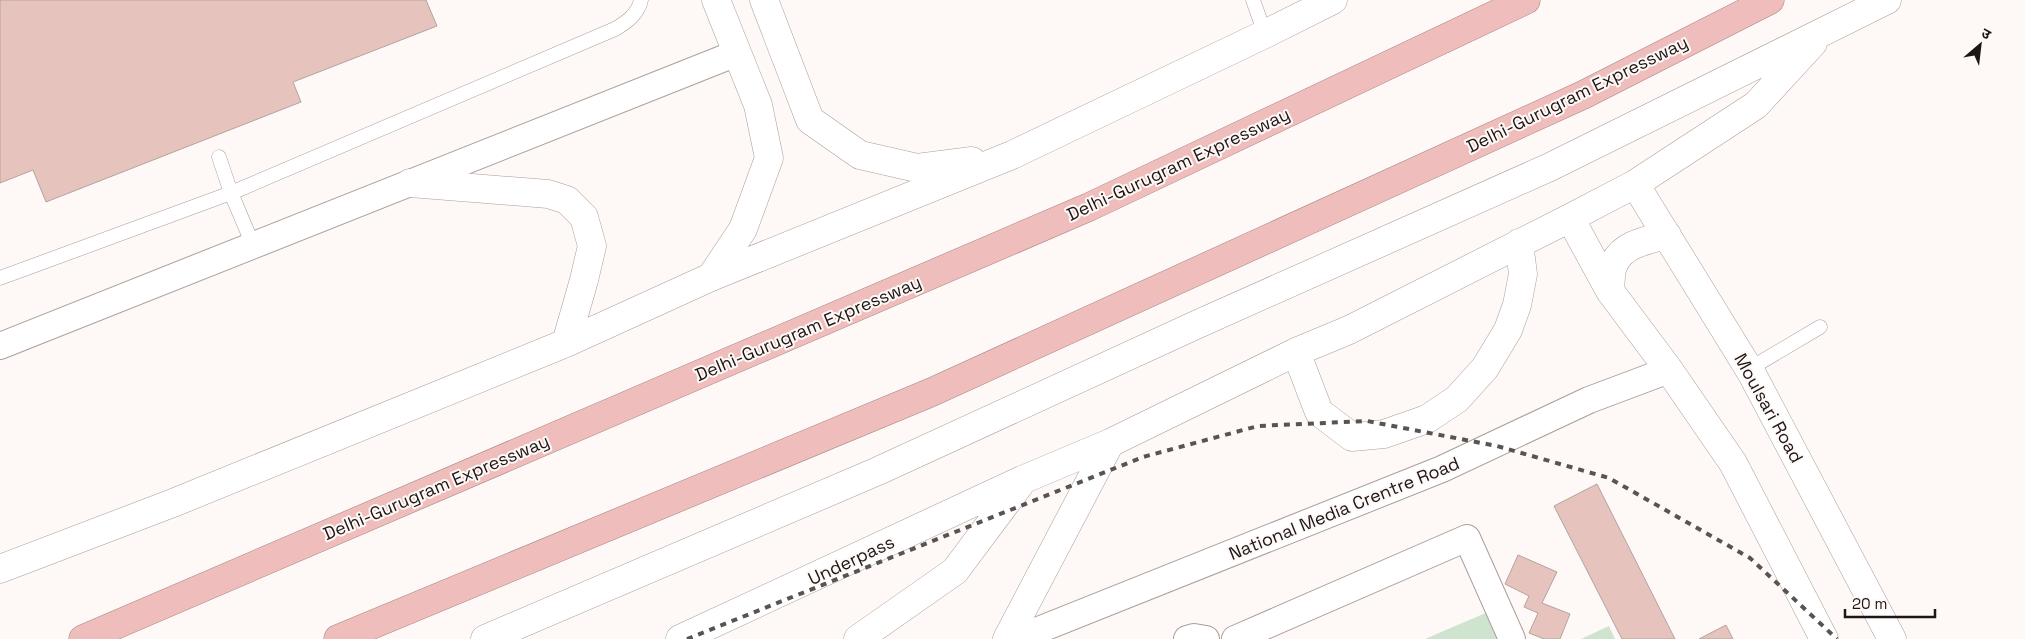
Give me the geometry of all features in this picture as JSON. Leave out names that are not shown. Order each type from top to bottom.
[{"type":"highway","name":"Delhi-Gurugram Expressway","points":[[83,639],[1090,206],[1526,0]]},
{"type":"highway","name":"Delhi-Gurugram Expressway","points":[[338,639],[932,392],[1583,95],[1770,0]]},
{"type":"main road","points":[[711,277],[743,229],[769,158],[758,105],[716,0]]},
{"type":"main road","points":[[764,0],[810,120],[860,155],[917,168],[1012,155]]},
{"type":"main road","points":[[485,639],[878,471],[1207,320],[1550,167],[1887,0]]},
{"type":"main road","points":[[0,569],[174,503],[566,343],[711,277],[1012,155],[1265,34],[1329,1]]},
{"type":"main road","name":"Underpass","points":[[680,639],[1022,480],[1110,443],[1296,352],[1349,330],[1635,184],[1756,105],[1824,31]]},
{"type":"main road","points":[[410,182],[548,194],[567,200],[584,217],[592,246],[566,343]]},
{"type":"main road","name":"Moulsari Road","points":[[1635,184],[1749,369],[1892,639]]},
{"type":"main road","points":[[1570,218],[1610,291],[1669,370],[1732,463],[1824,639]]},
{"type":"main road","points":[[1610,291],[1613,264],[1624,252],[1641,242],[1667,235]]},
{"type":"main road","points":[[1296,352],[1319,412],[1352,437],[1384,434],[1426,418],[1457,399],[1485,368],[1508,330],[1517,305],[1523,274],[1519,243]]},
{"type":"main road","points":[[1007,639],[1110,443]]},
{"type":"main road","points":[[858,639],[955,571],[1022,480]]},
{"type":"street","points":[[0,346],[737,53]]},
{"type":"street","name":"National Media Crentre Road","points":[[1016,639],[1442,469],[1589,400],[1669,370]]},
{"type":"street","points":[[1235,639],[1467,538],[1512,639]]},
{"type":"street","points":[[1187,639],[1194,637],[1206,639]]},
{"type":"lane","points":[[0,278],[231,193],[615,29],[629,21],[641,4],[641,0]]},
{"type":"lane","points":[[1252,0],[1265,34]]},
{"type":"lane","points":[[219,157],[231,193],[253,245]]},
{"type":"lane","points":[[1749,369],[1820,327]]},
{"type":"green space","points":[[1488,612],[1500,639],[1425,639]]},
{"type":"green space","points":[[1609,626],[1615,639],[1581,639]]},
{"type":"building","points":[[0,0],[426,0],[437,26],[293,82],[301,102],[46,202],[33,170],[0,183]]},
{"type":"building","points":[[1597,484],[1675,639],[1622,639],[1554,506]]},
{"type":"building","points":[[1518,555],[1557,572],[1542,603],[1570,614],[1560,639],[1544,639],[1529,633],[1538,613],[1524,607],[1529,596],[1505,584]]},
{"type":"building","points":[[1726,625],[1733,639],[1699,639]]},
{"type":"railway","points":[[687,639],[1143,457],[1258,426],[1367,421],[1497,446],[1609,478],[1750,558],[1837,639]]}]
